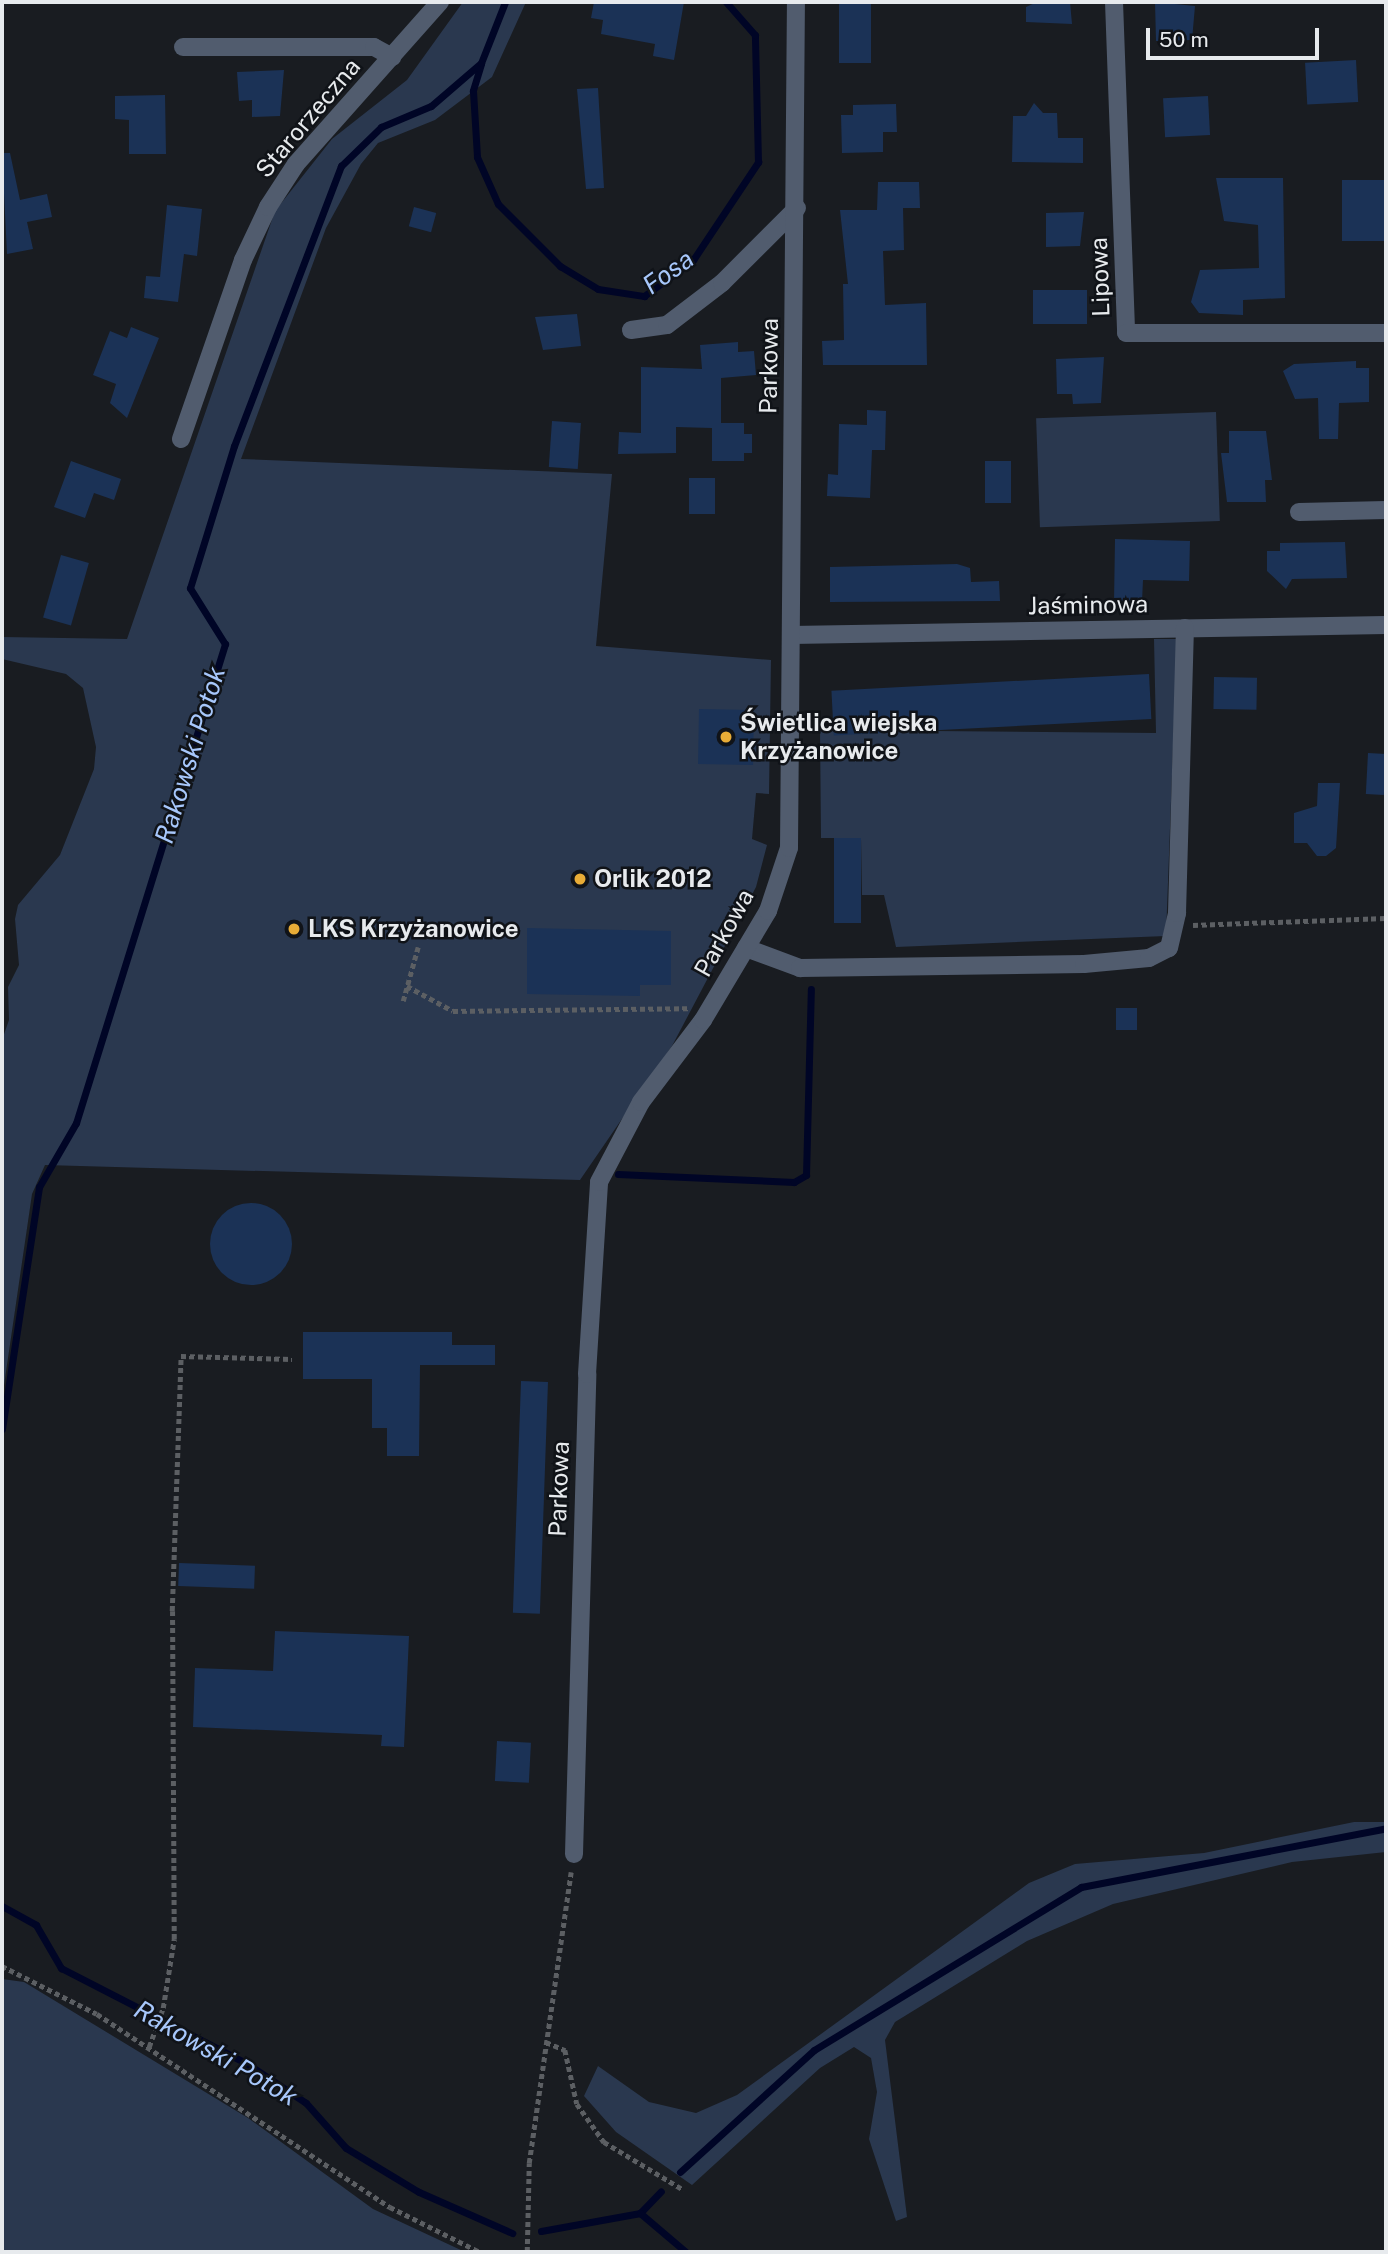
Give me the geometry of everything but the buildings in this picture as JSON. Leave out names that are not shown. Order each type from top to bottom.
[{"type":"street","name":"Starorzeczna","points":[[181,439],[243,260],[268,207],[296,164],[440,2]]},
{"type":"street","name":"Parkowa","points":[[574,1854],[587,1374],[599,1182],[641,1102],[709,1010],[768,911],[789,848],[797,208],[796,2]]},
{"type":"street","name":"Lipowa","points":[[1114,2],[1126,333],[1386,333]]},
{"type":"street","points":[[183,47],[374,47],[392,57]]},
{"type":"street","points":[[632,330],[667,325],[722,283],[797,208]]},
{"type":"street","points":[[1299,512],[1386,510]]},
{"type":"street","name":"Jaśminowa","points":[[792,635],[1386,625]]},
{"type":"street","points":[[746,947],[800,968],[1084,964],[1149,958],[1169,948],[1174,926],[1185,628]]},
{"type":"path","points":[[1174,926],[1386,918]]},
{"type":"path","points":[[403,1001],[418,947]]},
{"type":"path","points":[[407,986],[453,1011],[709,1010]]},
{"type":"path","points":[[149,2047],[163,2008],[174,1939],[172,1611],[181,1356],[292,1359]]},
{"type":"path","points":[[527,2252],[529,2163],[574,1854]]},
{"type":"path","points":[[2,1966],[149,2047],[390,2207],[480,2252]]},
{"type":"path","points":[[546,2042],[565,2050],[577,2104],[604,2142],[684,2190]]},
{"type":"shaded area","points":[[463,2],[526,2],[492,77],[435,120],[378,143],[361,164],[326,228],[241,459],[612,474],[596,646],[771,660],[769,794],[756,793],[752,839],[767,845],[756,887],[672,1046],[580,1180],[45,1165],[32,1194],[2,1399],[2,1040],[9,1020],[8,987],[19,965],[15,919],[18,905],[60,855],[94,769],[96,747],[83,688],[66,674],[2,659],[2,637],[127,639],[275,211],[332,139],[407,80]]},
{"type":"shaded area","points":[[1216,412],[1220,521],[1040,527],[1036,418]]},
{"type":"shaded area","points":[[1154,639],[1177,639],[1166,936],[896,947],[884,895],[862,895],[861,838],[821,838],[820,730],[1156,733]]},
{"type":"shaded area","points":[[1354,1822],[1386,1822],[1386,1852],[1292,1862],[1113,1904],[1027,1941],[895,2022],[885,2040],[907,2217],[896,2221],[869,2139],[877,2092],[871,2058],[854,2047],[820,2068],[692,2185],[616,2132],[584,2096],[598,2066],[649,2102],[696,2113],[737,2095],[1029,1883],[1075,1864],[1204,1853]]},
{"type":"shaded area","points":[[2,1979],[24,1982],[248,2118],[373,2209],[465,2252],[2,2252]]},
{"type":"waterway","name":"Rakowski Potok","points":[[2,1429],[39,1187],[76,1123],[225,644],[190,588],[234,446],[341,166],[381,127],[431,106],[481,63],[505,2]]},
{"type":"waterway","name":"Fosa","points":[[481,64],[473,91],[477,157],[498,204],[560,266],[598,289],[644,296],[693,260],[758,162],[755,35],[726,2]]},
{"type":"waterway","points":[[618,1174],[794,1182],[806,1175],[811,989]]},
{"type":"waterway","points":[[680,2172],[814,2050],[1081,1887],[1386,1828]]},
{"type":"waterway","name":"Rakowski Potok","points":[[2,1906],[36,1925],[61,1968],[246,2063],[306,2103],[346,2148],[419,2192],[512,2233]]},
{"type":"waterway","points":[[640,2213],[661,2191]]},
{"type":"waterway","name":"Rakowski Potok","points":[[541,2231],[640,2213],[686,2252]]},
{"type":"place","name":"Świetlica wiejska Krzyżanowice","points":[[726,737]]},
{"type":"place","name":"Orlik 2012","points":[[580,879]]},
{"type":"place","name":"LKS Krzyżanowice","points":[[294,929]]}]
